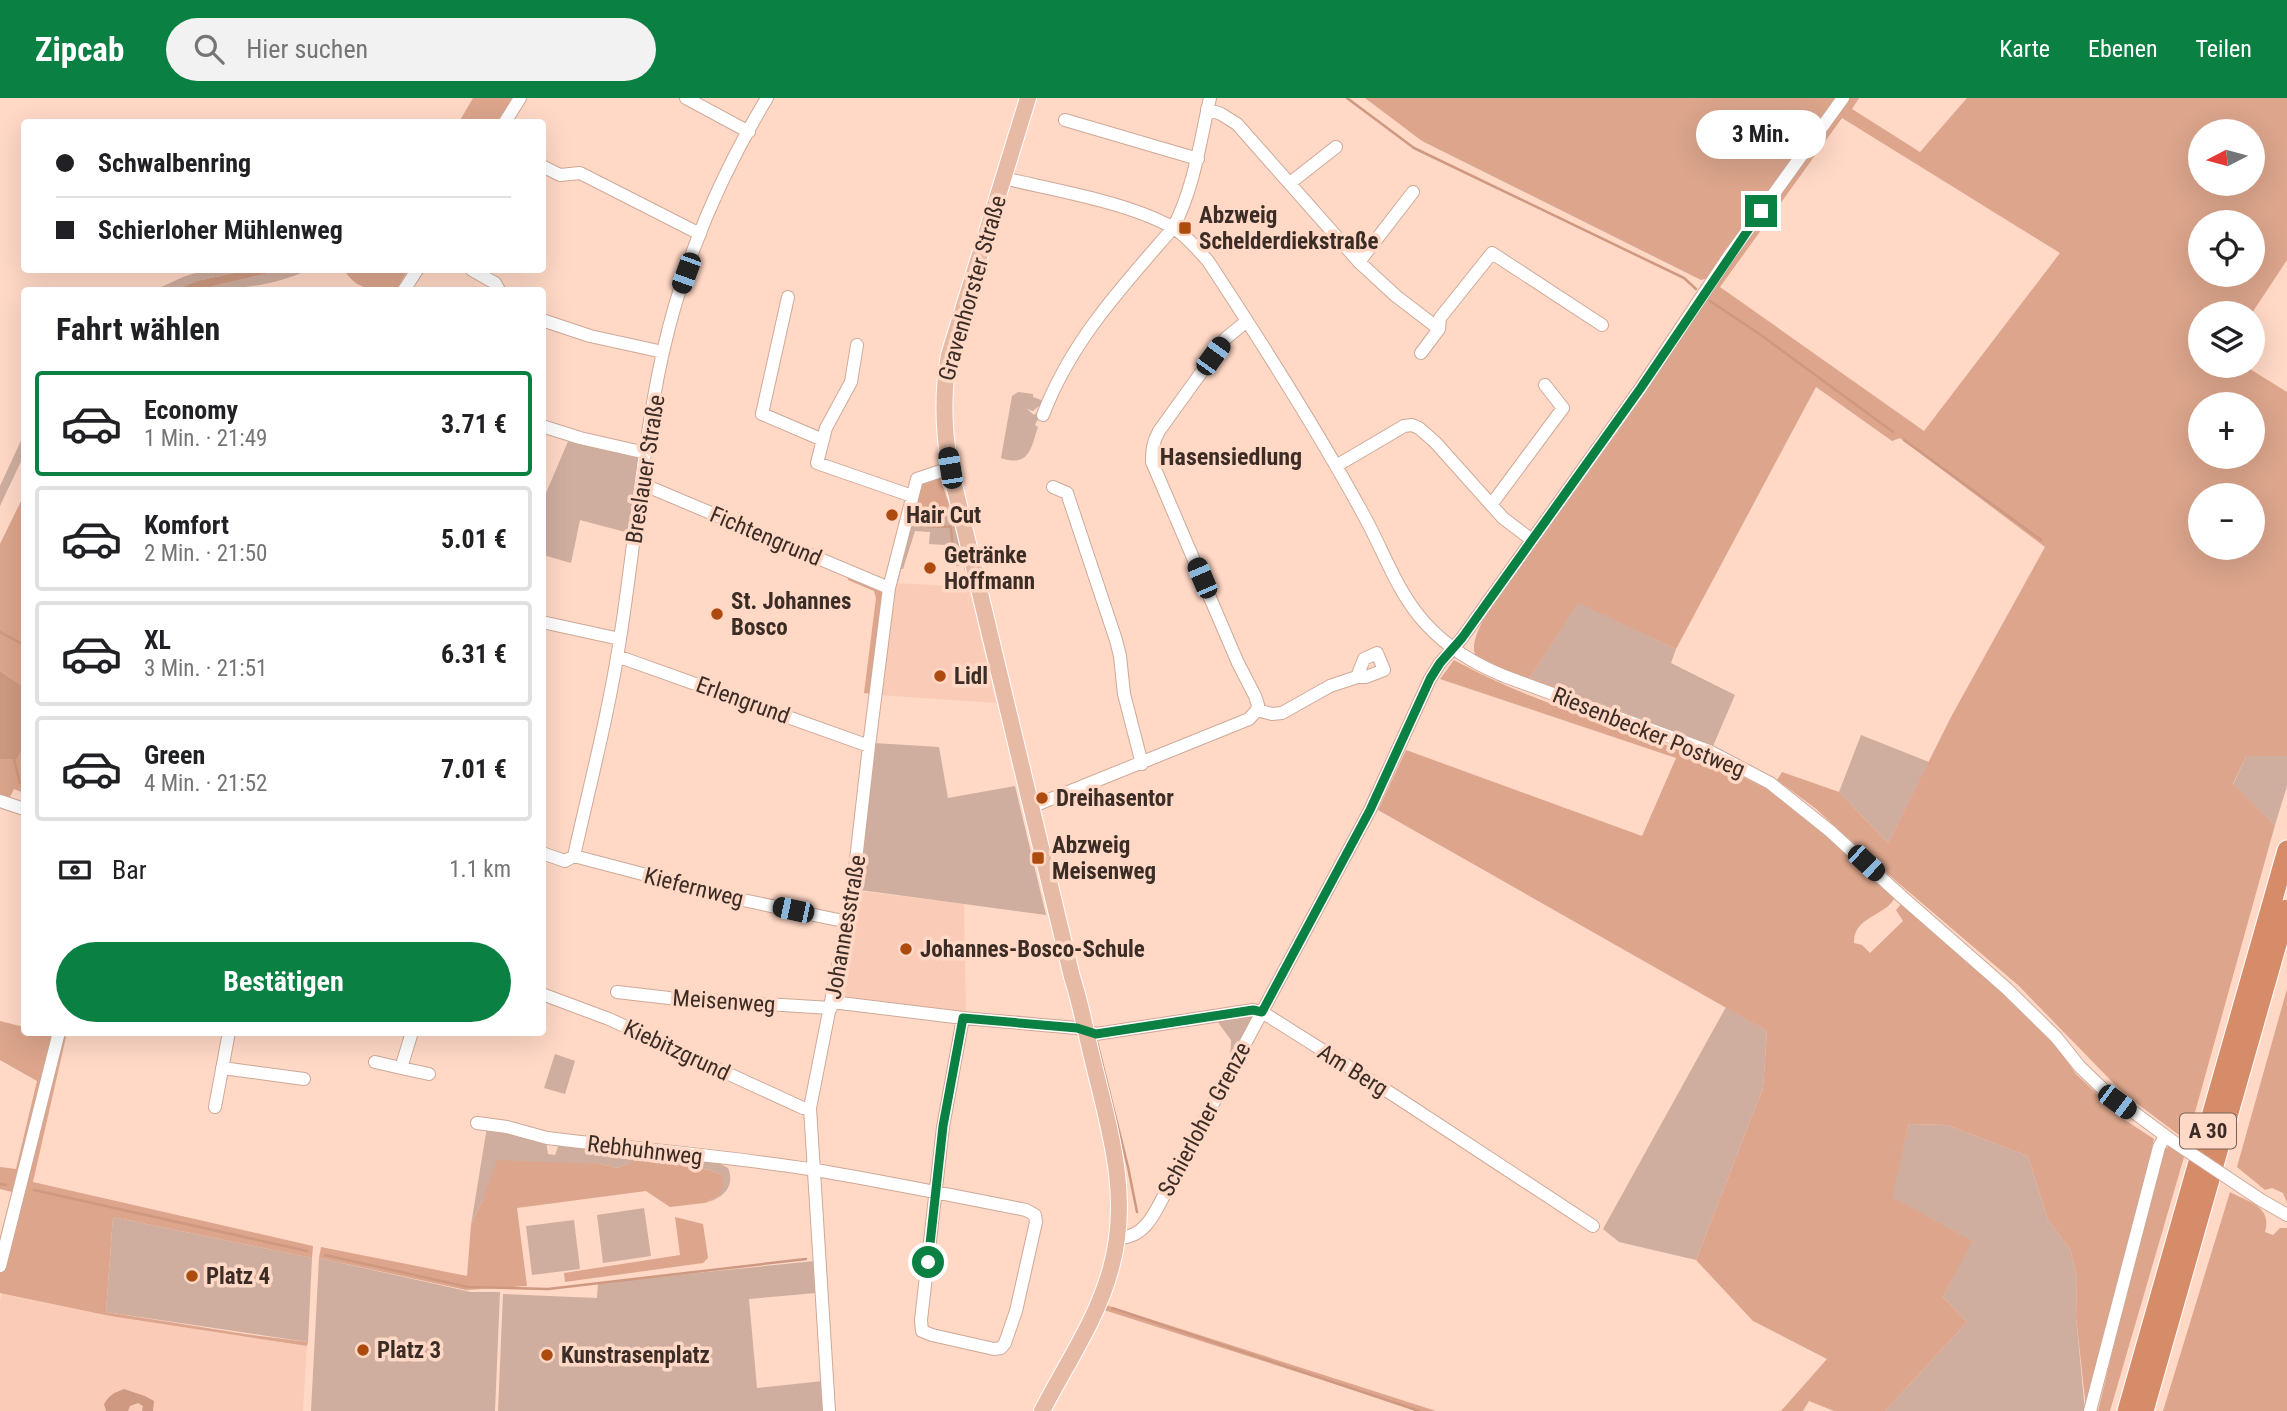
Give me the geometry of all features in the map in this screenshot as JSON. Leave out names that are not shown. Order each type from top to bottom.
[{"type":"highway","name":"A 30","points":[[2127,1411],[2287,850]]},
{"type":"highway","name":"A 30","points":[[2144,1411],[2287,909]]},
{"type":"main road","name":"Gravenhorster Straße","points":[[1028,98],[949,355],[943,411],[950,468],[1117,1161],[1120,1205],[1118,1238],[1111,1268],[1094,1315],[1042,1411]]},
{"type":"street","points":[[507,119],[520,98]]},
{"type":"street","points":[[686,98],[749,132]]},
{"type":"street","name":"Breslauer Straße","points":[[574,856],[617,656],[663,352],[679,292],[700,233],[727,172],[767,98]]},
{"type":"street","name":"Schierloher Grenze","points":[[1118,1238],[1137,1235],[1144,1229],[1370,810],[1430,679],[1440,663],[1640,389],[1729,256],[1843,98]]},
{"type":"street","points":[[1043,415],[1062,370],[1080,341],[1173,228],[1198,159],[1209,104],[1237,124],[1359,262],[1438,329]]},
{"type":"street","points":[[1065,120],[1198,159]]},
{"type":"street","points":[[1290,183],[1336,147]]},
{"type":"street","points":[[546,168],[559,175],[580,173],[700,233]]},
{"type":"street","name":"Riesenbecker Postweg","points":[[1003,178],[1125,209],[1173,228],[1189,241],[1208,261],[1336,466],[1404,593],[1423,621],[1452,649],[1474,663],[1504,676],[1709,751],[1770,783],[1830,831],[2006,988],[2056,1037],[2080,1067],[2104,1090],[2168,1138],[2287,1215]]},
{"type":"street","points":[[1359,262],[1413,192]]},
{"type":"street","points":[[1421,353],[1438,329],[1440,318],[1492,253],[1602,325]]},
{"type":"street","points":[[477,273],[497,287]]},
{"type":"street","points":[[788,298],[762,414],[823,440]]},
{"type":"street","points":[[546,321],[590,336],[663,352]]},
{"type":"street","points":[[1031,807],[1249,719],[1257,710],[1255,696],[1238,663],[1152,462],[1153,441],[1159,431],[1226,338],[1247,321]]},
{"type":"street","points":[[857,345],[851,382],[826,428],[817,463],[912,496]]},
{"type":"street","points":[[1491,505],[1563,408],[1545,385]]},
{"type":"street","points":[[1336,466],[1404,426],[1412,425],[1435,442],[1503,518],[1532,540]]},
{"type":"street","points":[[546,427],[646,453]]},
{"type":"street","name":"Johannesstraße","points":[[829,1411],[810,1108],[848,922],[889,588],[912,496],[920,477],[950,468]]},
{"type":"street","name":"Fichtengrund","points":[[642,484],[889,588]]},
{"type":"street","points":[[1053,487],[1066,493],[1116,640],[1124,694],[1142,764]]},
{"type":"street","points":[[546,623],[620,639]]},
{"type":"street","name":"Erlengrund","points":[[617,656],[869,746]]},
{"type":"street","points":[[1257,710],[1272,714],[1282,713],[1318,692],[1357,677]]},
{"type":"street","points":[[0,802],[21,808]]},
{"type":"street","name":"Kiefernweg","points":[[546,854],[565,861],[574,856],[738,899],[848,922]]},
{"type":"street","name":"Meisenweg","points":[[617,992],[669,998],[832,1005],[1087,1031]]},
{"type":"street","name":"Kiebitzgrund","points":[[546,995],[609,1019],[803,1108],[810,1108]]},
{"type":"street","points":[[1087,1031],[1096,1034],[1253,1010],[1262,1012]]},
{"type":"street","name":"Am Berg","points":[[1262,1012],[1592,1226]]},
{"type":"street","points":[[937,1193],[943,1126],[963,1018]]},
{"type":"street","points":[[0,1266],[58,1036]]},
{"type":"street","points":[[215,1107],[228,1036]]},
{"type":"street","points":[[401,1068],[411,1036]]},
{"type":"street","points":[[375,1062],[429,1074]]},
{"type":"street","points":[[222,1068],[303,1079]]},
{"type":"street","name":"Rebhuhnweg","points":[[477,1123],[507,1127],[547,1138],[814,1170],[1028,1210],[1035,1215],[1036,1222],[1016,1311],[1001,1348],[994,1349],[922,1331],[921,1320],[937,1193]]},
{"type":"street","points":[[2090,1411],[2159,1147],[2168,1138]]},
{"type":"shaded area","points":[[473,98],[514,98],[499,119],[461,119]]},
{"type":"shaded area","points":[[1365,98],[1837,98],[1708,278],[1701,280],[1422,141]]},
{"type":"shaded area","points":[[1846,98],[1859,98],[1852,109],[1920,152],[1967,98],[2287,98],[2287,260],[2260,301],[2188,301],[2188,378],[2264,378],[2287,392],[2287,756],[2246,756],[2233,784],[2275,825],[2187,1141],[2123,1093],[2018,985],[1815,808],[1777,780],[1782,772],[1839,792],[1888,843],[1951,717],[2045,547],[1900,438],[1892,441],[1816,387],[1676,649],[1578,603],[1530,677],[1600,703],[1599,706],[1528,680],[1476,657],[1475,642],[1484,617],[1713,285]],"holes":[[[1842,118],[2060,253],[1924,431],[1720,287]]]},
{"type":"shaded area","points":[[196,273],[234,273],[182,287],[161,287]]},
{"type":"shaded area","points":[[234,273],[269,273],[210,287],[182,287]]},
{"type":"shaded area","points":[[269,273],[300,273],[254,286],[210,287]]},
{"type":"shaded area","points":[[346,273],[406,273],[398,287],[363,287]]},
{"type":"shaded area","points":[[1018,392],[1033,394],[1033,397],[1044,401],[1042,407],[1039,406],[1033,411],[1027,409],[1034,415],[1042,411],[1035,425],[1038,427],[1028,454],[1024,458],[1011,460],[1001,458],[1012,396]]},
{"type":"shaded area","points":[[569,439],[639,458],[629,533],[580,520],[571,563],[546,556],[546,493]]},
{"type":"shaded area","points":[[21,440],[21,461],[0,506],[0,486]]},
{"type":"shaded area","points":[[938,477],[950,507],[913,514],[917,490],[924,481]]},
{"type":"shaded area","points":[[21,501],[21,685],[0,671],[0,544]]},
{"type":"shaded area","points":[[950,507],[968,581],[963,565],[956,566],[956,559],[946,558],[946,545],[929,544],[930,532],[915,531],[896,582],[913,514]]},
{"type":"shaded area","points":[[848,577],[885,594],[871,694],[864,693],[876,598],[874,591],[848,580]]},
{"type":"shaded area","points":[[894,583],[969,587],[996,703],[879,695]]},
{"type":"shaded area","points":[[1578,602],[1676,649],[1671,663],[1735,695],[1713,746],[1530,677]]},
{"type":"shaded area","points":[[1454,660],[1531,696],[1731,771],[1778,795],[1895,897],[1859,927],[1854,943],[1862,945],[1870,953],[1903,921],[1896,910],[1902,903],[2024,1011],[2048,1035],[2076,1074],[2125,1120],[2154,1139],[2113,1316],[2086,1408],[2076,1317],[2077,1277],[2070,1249],[2048,1220],[2028,1156],[1947,1125],[1909,1124],[1892,1197],[1972,1241],[1943,1297],[1967,1322],[1885,1411],[1834,1411],[1809,1401],[1803,1411],[1781,1411],[1827,1359],[1753,1321],[1696,1260],[1763,1088],[1767,1031],[1378,810],[1406,750],[1642,836],[1676,758],[1440,679]]},
{"type":"shaded area","points":[[0,671],[21,685],[21,752],[17,759],[0,759]]},
{"type":"shaded area","points":[[1861,735],[1929,762],[1888,843],[1839,792]]},
{"type":"shaded area","points":[[874,743],[939,747],[948,798],[1015,786],[1046,915],[860,890]]},
{"type":"shaded area","points":[[21,752],[21,792],[14,789],[10,797],[0,794],[0,759],[17,759]]},
{"type":"shaded area","points":[[2246,756],[2287,756],[2287,786],[2275,825],[2233,785]]},
{"type":"shaded area","name":"Johannes-Bosco-Schule","points":[[860,891],[964,904],[966,1014],[845,1000],[840,993]]},
{"type":"shaded area","points":[[2287,989],[2287,1203],[2283,1193],[2272,1188],[2265,1190],[2237,1167]]},
{"type":"shaded area","points":[[1726,1007],[1767,1031],[1763,1088],[1696,1260],[1619,1242],[1603,1229]]},
{"type":"shaded area","points":[[1250,1016],[1252,1018],[1230,1062],[1231,1040],[1217,1021]]},
{"type":"shaded area","points":[[0,1021],[21,1026],[21,1036],[66,1037],[33,1182],[313,1246],[312,1258],[113,1217],[106,1312],[308,1342],[307,1346],[110,1316],[0,1293],[0,1238],[12,1192],[0,1189],[0,1167],[16,1169],[37,1081],[0,1060]]},
{"type":"shaded area","points":[[555,1054],[575,1061],[565,1094],[544,1088]]},
{"type":"shaded area","points":[[1909,1124],[1947,1125],[2028,1156],[2048,1220],[2070,1249],[2077,1277],[2076,1317],[2085,1411],[1885,1411],[1967,1322],[1943,1297],[1971,1241],[1891,1197]]},
{"type":"shaded area","points":[[487,1127],[546,1142],[548,1154],[555,1155],[559,1144],[713,1160],[728,1168],[729,1186],[722,1195],[704,1203],[719,1196],[722,1175],[709,1170],[641,1159],[618,1168],[600,1164],[483,1199],[471,1225]]},
{"type":"shaded area","points":[[2169,1146],[2184,1157],[2110,1411],[2098,1411],[2161,1153]]},
{"type":"shaded area","points":[[640,1159],[709,1170],[722,1175],[723,1185],[719,1196],[704,1203],[670,1207],[646,1191],[517,1208],[527,1286],[466,1290],[319,1258],[321,1247],[467,1276],[471,1225],[497,1160],[600,1164],[618,1168]]},
{"type":"shaded area","points":[[2230,1192],[2258,1206],[2265,1216],[2265,1232],[2273,1235],[2280,1228],[2287,1228],[2287,1411],[2163,1411]]},
{"type":"shaded area","points":[[644,1208],[651,1256],[603,1263],[597,1215]]},
{"type":"shaded area","name":"Platz 4","points":[[113,1217],[312,1258],[308,1342],[106,1312]]},
{"type":"shaded area","points":[[675,1217],[703,1224],[708,1258],[703,1263],[565,1282],[564,1273],[680,1255]]},
{"type":"shaded area","points":[[574,1220],[580,1269],[532,1275],[526,1226]]},
{"type":"shaded area","points":[[319,1258],[471,1292],[500,1292],[495,1411],[311,1411]]},
{"type":"shaded area","points":[[815,1261],[816,1293],[749,1299],[757,1388],[823,1381],[825,1411],[498,1411],[503,1294],[597,1298],[598,1283]]},
{"type":"shaded area","points":[[2,1293],[110,1316],[307,1346],[303,1411],[0,1411]]},
{"type":"shaded area","points":[[1106,1305],[1436,1411],[1419,1411],[1104,1310]]},
{"type":"shaded area","points":[[124,1389],[154,1401],[153,1411],[142,1411],[143,1406],[138,1403],[130,1406],[128,1411],[106,1411],[104,1404],[108,1398]]},
{"type":"waterway","points":[[1347,98],[1414,148],[1684,278],[1696,289]]},
{"type":"waterway","points":[[1710,301],[1893,432]]},
{"type":"waterway","points":[[1904,440],[2041,540]]},
{"type":"waterway","points":[[926,526],[951,527],[953,553]]},
{"type":"waterway","points":[[0,632],[21,643]]},
{"type":"waterway","points":[[14,759],[20,783]]},
{"type":"waterway","points":[[1097,1042],[1137,1212]]},
{"type":"waterway","points":[[0,1184],[6,1185]]},
{"type":"waterway","points":[[34,1190],[307,1251]]},
{"type":"waterway","points":[[325,1255],[468,1287],[548,1289],[806,1259]]},
{"type":"waterway","points":[[1112,1308],[1419,1411]]},
{"type":"place","name":"Abzweig Schelderdiekstraße","points":[[1185,228]]},
{"type":"place","name":"Hair Cut","points":[[892,515]]},
{"type":"place","name":"Getränke Hoffmann","points":[[930,568]]},
{"type":"place","name":"St. Johannes Bosco","points":[[717,614]]},
{"type":"place","name":"Lidl","points":[[940,676]]},
{"type":"place","name":"Dreihasentor","points":[[1042,798]]},
{"type":"place","name":"Abzweig Meisenweg","points":[[1038,858]]},
{"type":"place","name":"Johannes-Bosco-Schule","points":[[906,949]]},
{"type":"place","name":"Platz 4","points":[[192,1276]]},
{"type":"place","name":"Platz 3","points":[[363,1350]]},
{"type":"place","name":"Kunstrasenplatz","points":[[547,1355]]},
{"type":"district","name":"Hasensiedlung","points":[[1231,457]]},
{"type":"route","points":[[928,1262],[943,1126],[963,1018],[1077,1028],[1096,1034],[1253,1010],[1262,1012],[1370,810],[1430,679],[1640,389],[1761,211]]}]
